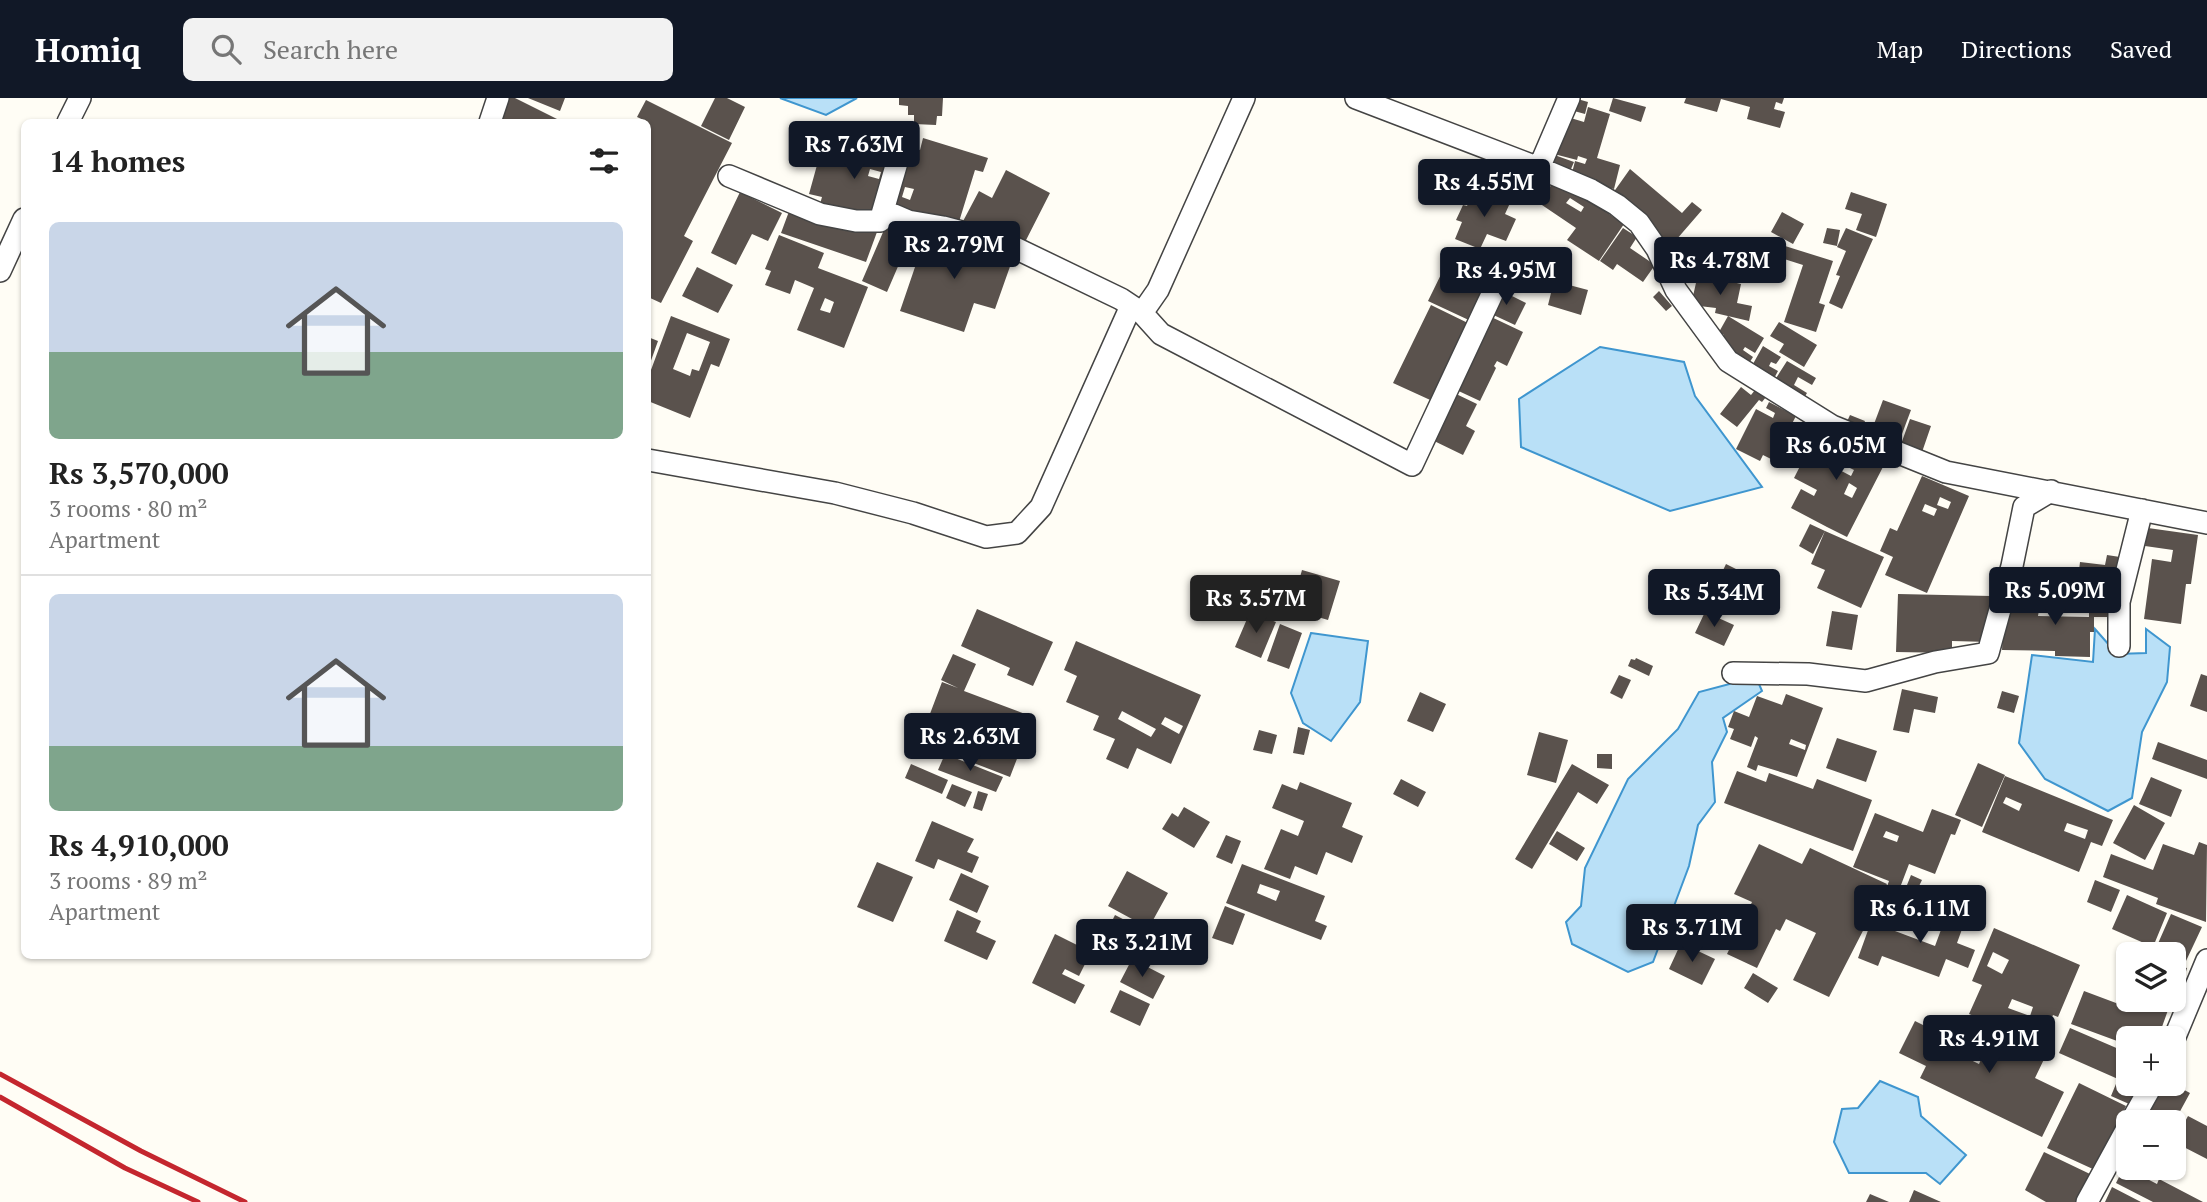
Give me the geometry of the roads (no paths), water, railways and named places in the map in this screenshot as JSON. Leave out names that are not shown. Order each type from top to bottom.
[{"type":"street","points":[[70,119],[80,98]]},
{"type":"street","points":[[490,119],[498,98]]},
{"type":"street","points":[[651,461],[835,493],[913,513],[986,537],[1017,533],[1041,506],[1136,309],[1158,290],[1244,98]]},
{"type":"street","points":[[1356,98],[1539,168],[1591,190],[1617,205],[1639,223],[1657,249],[1683,301],[1728,361],[1832,426],[1945,472],[2207,523]]},
{"type":"street","points":[[1539,168],[1569,98]]},
{"type":"street","points":[[880,221],[898,159]]},
{"type":"street","points":[[729,176],[820,214],[880,221],[894,215],[1007,244],[1136,309],[1161,334],[1412,465],[1494,290]]},
{"type":"street","points":[[0,271],[18,252]]},
{"type":"street","points":[[1733,673],[1808,674],[1866,681],[1935,662],[1988,653],[2012,566],[2024,507],[2051,491]]},
{"type":"street","points":[[2119,646],[2119,602],[2142,510]]},
{"type":"street","points":[[2179,1026],[2207,960]]},
{"type":"street","points":[[2087,1202],[2116,1149]]},
{"type":"water","points":[[780,98],[857,98],[826,115]]},
{"type":"water","points":[[1600,347],[1684,362],[1695,396],[1762,487],[1670,511],[1521,447],[1519,399]]},
{"type":"water","points":[[2095,629],[2117,654],[2146,653],[2146,629],[2170,647],[2167,682],[2142,732],[2132,798],[2108,811],[2045,779],[2019,743],[2032,655],[2093,662]]},
{"type":"water","points":[[1311,633],[1368,641],[1360,702],[1331,741],[1303,723],[1291,693]]},
{"type":"water","points":[[1756,677],[1762,691],[1723,718],[1727,732],[1712,762],[1715,802],[1698,825],[1689,866],[1653,962],[1628,972],[1572,944],[1566,922],[1581,906],[1585,868],[1628,779],[1678,729],[1699,692]]},
{"type":"water","points":[[1880,1081],[1918,1097],[1921,1116],[1966,1155],[1940,1184],[1926,1173],[1849,1173],[1834,1142],[1842,1109],[1858,1108]]},
{"type":"railway","points":[[0,1074],[141,1151],[245,1202]]},
{"type":"railway","points":[[0,1097],[125,1168],[198,1202]]}]
